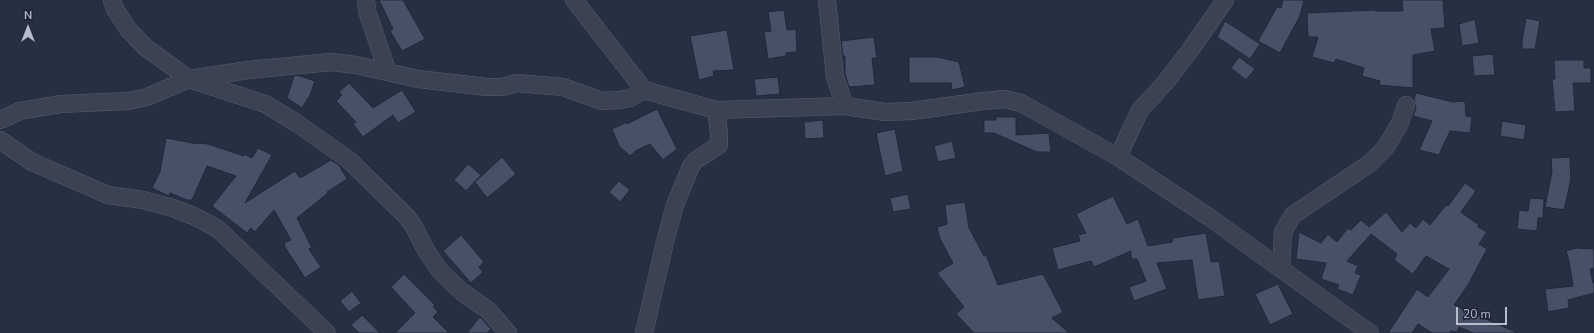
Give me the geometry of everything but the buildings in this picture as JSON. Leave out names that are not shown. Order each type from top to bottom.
[{"type":"street","points":[[112,0],[118,14],[128,30],[145,47],[190,79],[265,104],[296,122],[350,160],[407,217],[440,271],[462,292],[488,310],[508,333]]},
{"type":"street","points":[[366,0],[367,12],[387,70]]},
{"type":"street","points":[[574,0],[644,90],[716,110],[845,106],[885,112],[926,109],[983,100],[1004,99],[1022,102],[1118,157],[1209,217],[1370,333]]},
{"type":"street","points":[[827,0],[835,77],[845,106]]},
{"type":"street","points":[[1118,157],[1140,110],[1191,49],[1225,0]]},
{"type":"street","points":[[0,120],[20,111],[61,104],[122,102],[147,97],[190,79],[248,70],[331,62],[387,70],[418,79],[487,87],[502,87],[517,83],[563,87],[602,101],[630,98],[644,90]]},
{"type":"street","points":[[1281,268],[1283,232],[1293,215],[1369,164],[1386,148],[1400,123],[1406,105]]},
{"type":"street","points":[[644,333],[665,242],[676,205],[691,166],[696,160],[719,145],[716,110]]},
{"type":"street","points":[[0,140],[32,162],[108,195],[143,200],[173,208],[196,217],[218,229],[326,333]]}]
